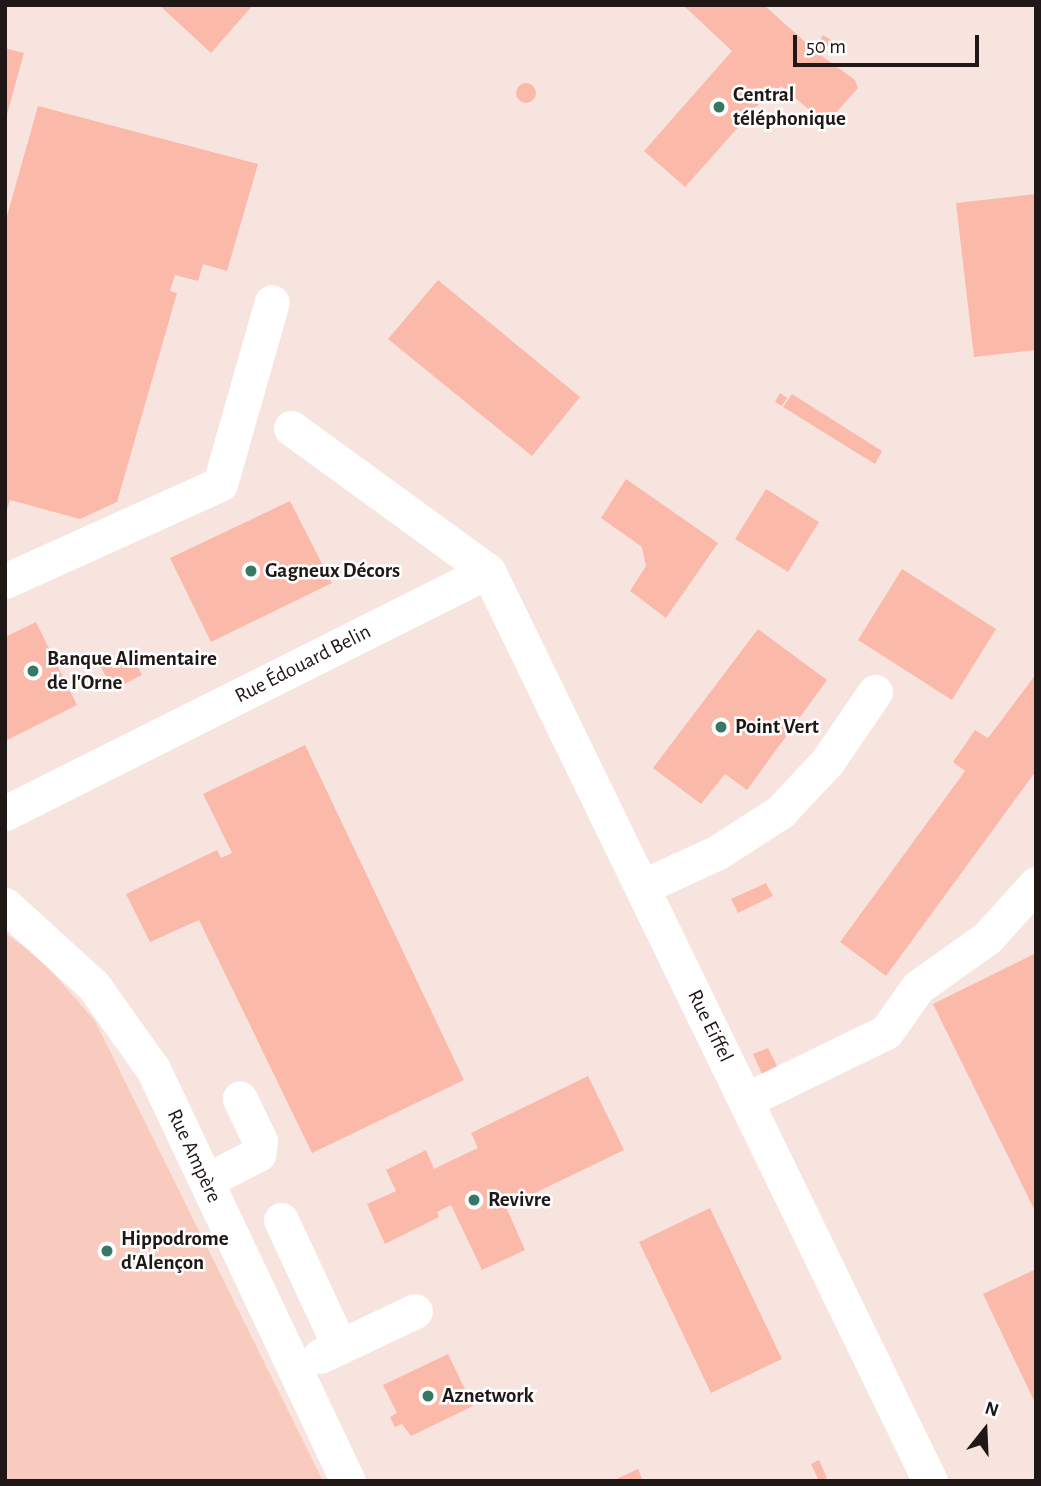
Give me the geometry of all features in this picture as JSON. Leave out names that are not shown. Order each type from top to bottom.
[{"type":"street","points":[[5,581],[220,484],[272,302]]},
{"type":"street","points":[[291,428],[488,571]]},
{"type":"street","name":"Rue Édouard Belin","points":[[5,813],[488,571]]},
{"type":"street","name":"Rue Eiffel","points":[[488,571],[930,1481]]},
{"type":"street","points":[[642,887],[718,852],[780,812],[827,762],[875,692]]},
{"type":"street","points":[[746,1100],[886,1032],[918,987],[987,938],[1036,884]]},
{"type":"street","name":"Rue Ampère","points":[[5,905],[93,985],[153,1069],[348,1481]]},
{"type":"street","points":[[206,1181],[258,1154],[260,1141],[240,1099]]},
{"type":"street","points":[[281,1220],[340,1347]]},
{"type":"street","points":[[295,1368],[415,1311]]},
{"type":"shaded area","name":"Hippodrome d'Alençon","points":[[5,933],[40,958],[95,1021],[323,1481],[5,1481]]},
{"type":"building","points":[[159,5],[253,5],[211,53]]},
{"type":"building","name":"Central téléphonique","points":[[683,5],[764,5],[814,50],[823,35],[831,40],[822,56],[855,80],[858,88],[826,124],[781,86],[777,90],[774,87],[685,187],[644,151],[732,51]]},
{"type":"building","points":[[5,48],[24,53],[6,118],[5,118]]},
{"type":"building","points":[[526,83],[533,86],[536,93],[533,100],[526,103],[519,100],[516,93],[519,86]]},
{"type":"building","points":[[38,106],[258,164],[227,271],[203,264],[198,281],[175,275],[170,291],[177,293],[117,502],[80,519],[10,500],[5,516],[5,223]]},
{"type":"building","points":[[1036,194],[1036,350],[974,357],[956,203]]},
{"type":"building","points":[[438,280],[580,397],[532,456],[388,339]]},
{"type":"building","points":[[780,393],[787,398],[782,406],[775,402]]},
{"type":"building","points":[[792,394],[882,451],[875,464],[783,407]]},
{"type":"building","points":[[626,479],[718,543],[666,618],[630,591],[646,566],[642,547],[601,518]]},
{"type":"building","points":[[766,489],[819,522],[788,572],[735,539]]},
{"type":"building","name":"Gagneux Décors","points":[[290,501],[332,583],[211,642],[170,558]]},
{"type":"building","points":[[902,569],[996,629],[952,700],[858,640]]},
{"type":"building","name":"Banque Alimentaire de l'Orne","points":[[36,622],[77,705],[5,741],[5,637]]},
{"type":"building","points":[[758,629],[827,680],[747,790],[725,774],[701,804],[653,768]]},
{"type":"building","points":[[131,653],[142,675],[112,690],[101,667]]},
{"type":"building","points":[[1036,674],[1036,771],[886,976],[840,942],[965,771],[953,762],[975,730],[988,738]]},
{"type":"building","points":[[305,745],[464,1080],[312,1153],[199,920],[150,942],[126,894],[217,850],[221,858],[232,853],[203,794]]},
{"type":"building","points":[[766,883],[773,896],[738,913],[731,899]]},
{"type":"building","points":[[1036,953],[1036,1213],[933,1004]]},
{"type":"building","points":[[768,1048],[778,1068],[762,1074],[753,1054]]},
{"type":"building","points":[[588,1076],[624,1150],[506,1207],[525,1250],[482,1270],[451,1205],[437,1212],[439,1217],[385,1244],[367,1204],[396,1191],[386,1170],[426,1150],[434,1169],[478,1148],[471,1133]]},
{"type":"building","points":[[710,1208],[782,1359],[711,1393],[639,1242]]},
{"type":"building","points":[[1036,1269],[1036,1405],[983,1294]]},
{"type":"building","name":"Aznetwork","points":[[448,1354],[473,1406],[411,1436],[402,1424],[395,1427],[390,1417],[397,1413],[383,1385]]},
{"type":"building","points":[[819,1460],[827,1478],[819,1481],[811,1464]]},
{"type":"building","points":[[638,1469],[643,1481],[612,1481]]},
{"type":"place","name":"Central téléphonique","points":[[719,107]]},
{"type":"place","name":"Gagneux Décors","points":[[251,571]]},
{"type":"place","name":"Banque Alimentaire de l'Orne","points":[[33,671]]},
{"type":"place","name":"Point Vert","points":[[721,727]]},
{"type":"place","name":"Revivre","points":[[474,1200]]},
{"type":"place","name":"Hippodrome d'Alençon","points":[[107,1251]]},
{"type":"place","name":"Aznetwork","points":[[428,1396]]}]
